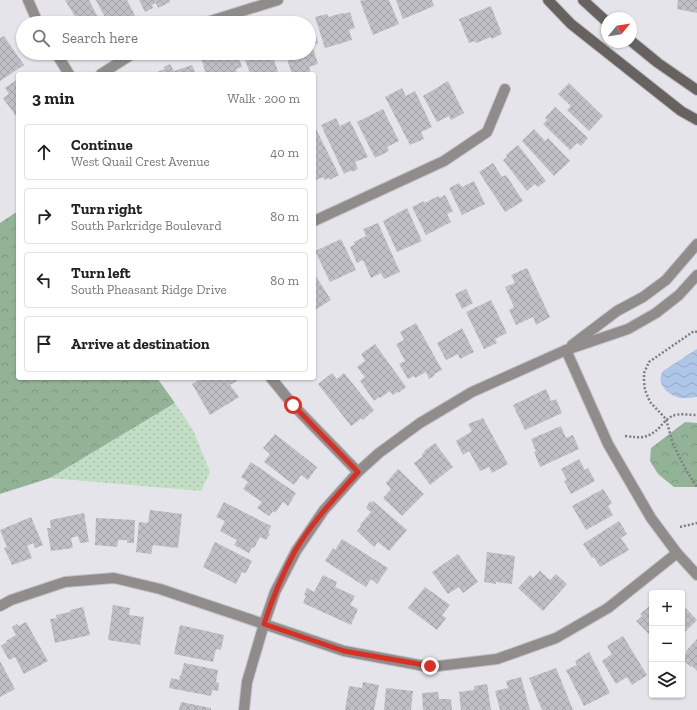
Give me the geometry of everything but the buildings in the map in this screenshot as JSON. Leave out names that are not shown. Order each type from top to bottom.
[{"type":"street","points":[[28,0],[35,16]]},
{"type":"street","points":[[225,16],[266,2],[278,0]]},
{"type":"street","points":[[548,0],[571,24],[682,111],[697,120]]},
{"type":"street","points":[[583,0],[601,16]]},
{"type":"street","points":[[637,46],[658,63],[697,90]]},
{"type":"street","points":[[60,60],[68,72]]},
{"type":"street","points":[[104,72],[123,60]]},
{"type":"street","points":[[316,220],[444,161],[487,132],[505,89]]},
{"type":"street","points":[[566,350],[617,311],[643,298],[666,280],[697,244]]},
{"type":"street","points":[[244,710],[247,682],[275,592],[296,550],[324,510],[358,472],[379,453],[420,423],[472,392],[566,350],[628,329],[656,313],[679,295],[697,274]]},
{"type":"street","points":[[566,350],[608,444],[651,518],[677,553],[697,575]]},
{"type":"street","points":[[273,380],[293,405],[358,472]]},
{"type":"street","points":[[0,606],[12,600],[65,582],[114,578],[160,589],[344,651],[430,666],[497,659],[556,638],[608,608],[677,553]]},
{"type":"path","points":[[697,332],[694,331],[685,336],[649,362],[644,372],[645,390],[650,402],[666,419],[673,444],[686,470],[697,487]]},
{"type":"path","points":[[625,436],[640,438],[648,436],[654,432],[666,419],[673,415],[697,415]]},
{"type":"path","points":[[680,527],[697,523]]},
{"type":"green space","points":[[16,212],[16,380],[158,380],[175,403],[50,478],[0,494],[0,223]]},
{"type":"green space","points":[[175,403],[193,430],[210,472],[201,491],[50,478]]},
{"type":"green space","points":[[685,422],[697,423],[697,487],[674,487],[658,474],[650,461],[651,448]]},
{"type":"water","points":[[697,349],[697,397],[676,397],[667,392],[661,380],[663,371]]},
{"type":"route","points":[[293,405],[358,472],[324,510],[296,550],[275,592],[264,624],[344,651],[430,666]]}]
